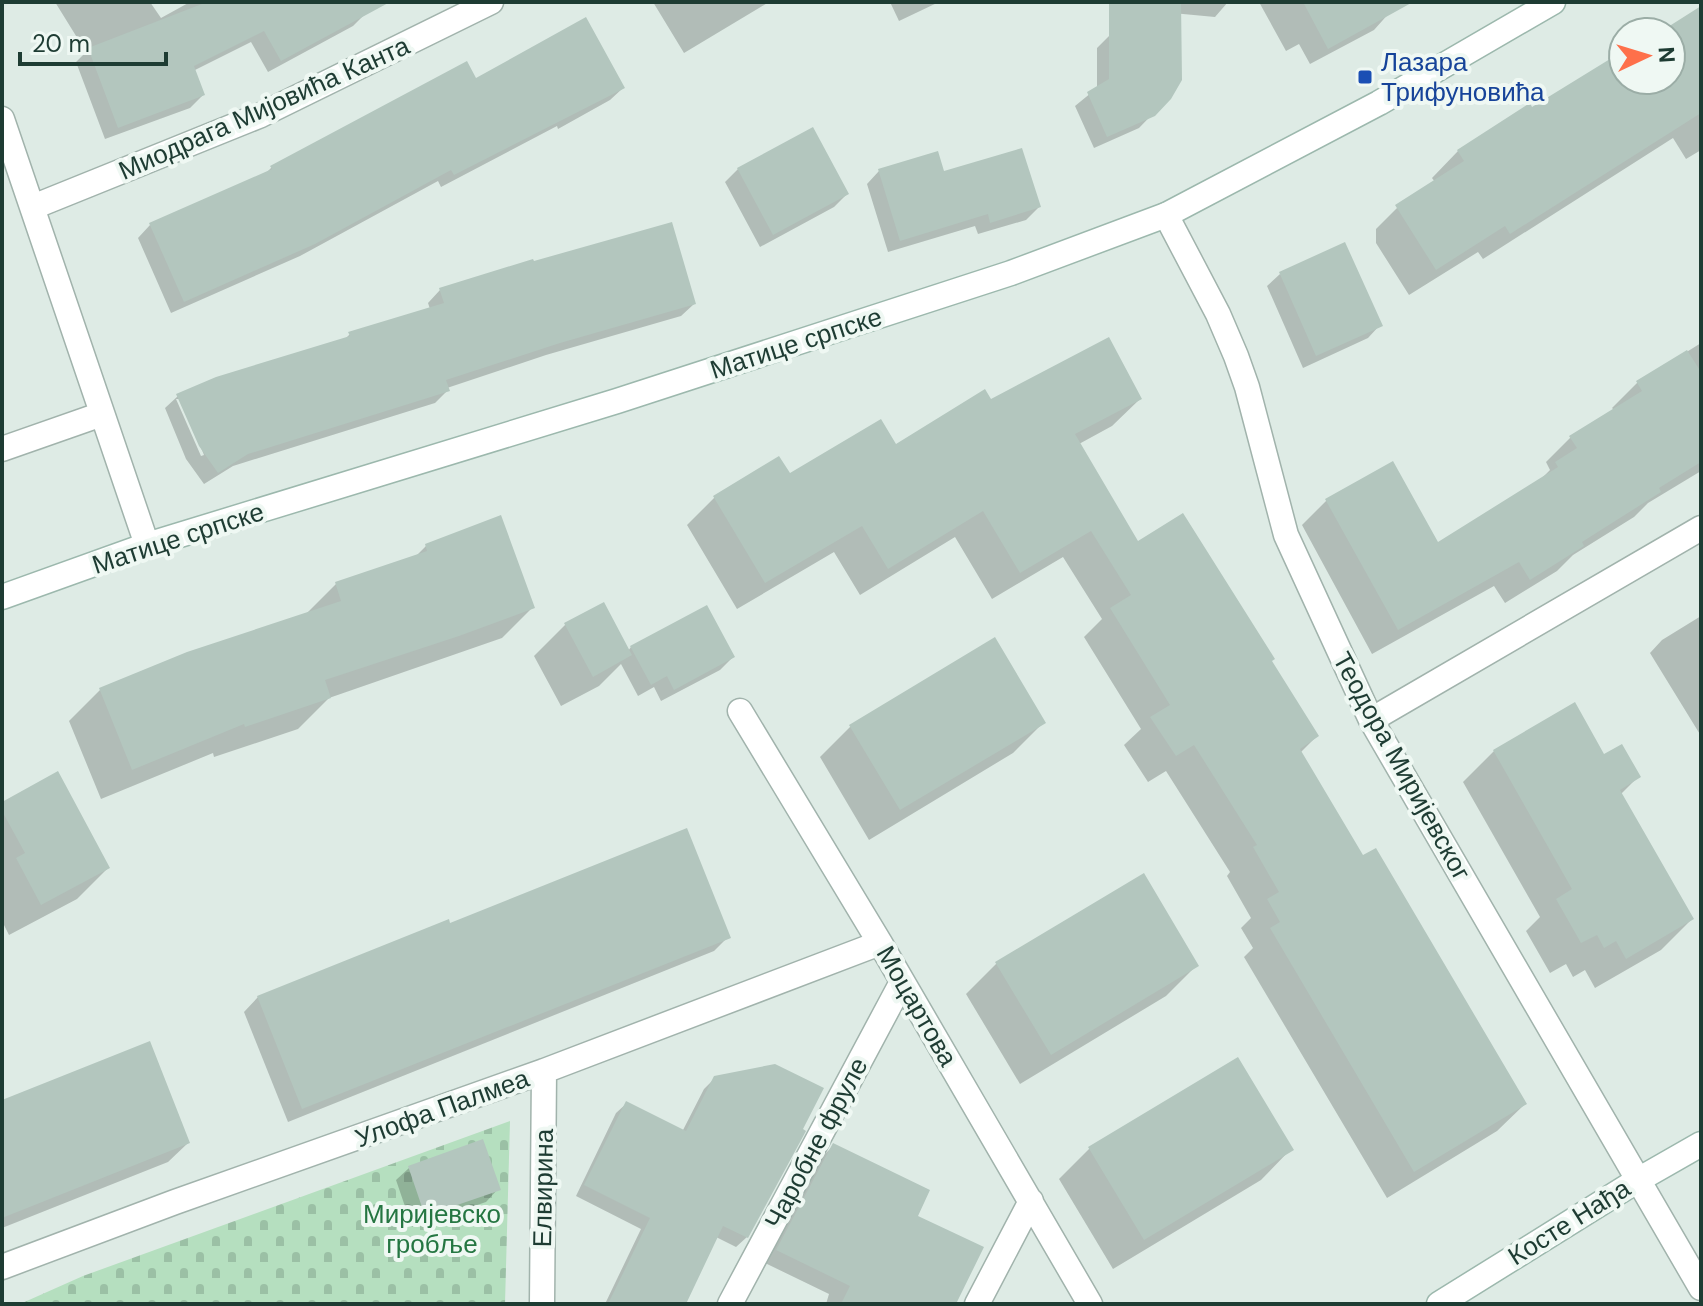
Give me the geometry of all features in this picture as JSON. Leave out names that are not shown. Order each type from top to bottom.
[{"type":"street","name":"Миодрага Мијовића Канта","points":[[33,207],[261,115],[491,2]]},
{"type":"street","name":"Матице српске","points":[[2,597],[147,545],[617,401],[1011,273],[1166,215],[1379,103],[1553,2]]},
{"type":"street","points":[[2,119],[147,545]]},
{"type":"street","name":"Теодора Миријевског","points":[[1166,215],[1218,314],[1236,356],[1286,535],[1371,720],[1701,1288]]},
{"type":"street","points":[[2,449],[102,414]]},
{"type":"street","points":[[1371,720],[1701,528]]},
{"type":"street","name":"Моцартова","points":[[740,711],[880,943],[1090,1304]]},
{"type":"street","name":"Улофа Палмеа","points":[[2,1267],[544,1071],[880,943]]},
{"type":"street","name":"Чаробне фруле","points":[[730,1304],[902,982]]},
{"type":"street","name":"Елвирина","points":[[542,1304],[544,1071]]},
{"type":"street","name":"Косте Нађа","points":[[1439,1304],[1701,1144]]},
{"type":"street","points":[[977,1304],[1031,1201]]},
{"type":"green space","name":"Миријевско гробље","points":[[510,1121],[505,1304],[20,1304],[83,1276]]},
{"type":"building","points":[[207,2],[390,2],[281,61],[264,31],[194,66],[205,95],[118,128],[88,48]]},
{"type":"building","points":[[1109,2],[1181,2],[1182,80],[1171,99],[1155,116],[1107,137],[1087,92],[1109,79]]},
{"type":"building","points":[[1303,2],[1413,2],[1328,49]]},
{"type":"building","points":[[1701,6],[1701,113],[1510,234],[1505,226],[1436,270],[1395,205],[1464,161],[1457,150],[1530,103],[1532,107],[1607,61],[1607,96],[1687,96],[1685,16]]},
{"type":"building","points":[[586,17],[625,88],[454,175],[451,170],[315,244],[184,302],[149,223],[272,169],[270,166],[467,61],[476,78]]},
{"type":"building","points":[[813,127],[849,194],[773,235],[737,168]]},
{"type":"building","points":[[1022,148],[1041,207],[990,223],[988,214],[900,241],[878,169],[938,151],[944,171]]},
{"type":"building","points":[[672,222],[696,304],[446,380],[450,391],[248,454],[218,473],[199,446],[176,394],[216,377],[350,336],[348,332],[444,303],[439,288]]},
{"type":"building","points":[[1345,242],[1383,326],[1316,356],[1279,272]]},
{"type":"building","points":[[1109,337],[1142,399],[1075,434],[1138,541],[1183,513],[1275,659],[1272,661],[1319,736],[1300,749],[1363,855],[1376,848],[1527,1104],[1414,1172],[1270,928],[1280,922],[1267,899],[1279,892],[1253,847],[1257,845],[1194,745],[1176,756],[1150,717],[1170,705],[1110,608],[1131,595],[1091,531],[1020,573],[983,511],[888,569],[862,526],[765,583],[713,496],[779,456],[790,473],[881,419],[896,444],[985,389],[991,399]]},
{"type":"building","points":[[1687,350],[1701,372],[1701,462],[1659,488],[1661,492],[1582,542],[1584,546],[1530,580],[1519,562],[1398,630],[1325,499],[1393,461],[1438,542],[1558,467],[1555,462],[1577,448],[1569,436],[1642,391],[1636,381]]},
{"type":"building","points":[[501,515],[535,608],[325,680],[331,698],[245,727],[244,724],[132,770],[99,688],[187,652],[341,601],[335,582],[427,551],[425,544]]},
{"type":"building","points":[[604,602],[632,655],[593,677],[564,623]]},
{"type":"building","points":[[707,605],[735,657],[674,690],[667,676],[651,685],[630,646]]},
{"type":"building","points":[[995,637],[1046,723],[900,810],[849,725]]},
{"type":"building","points":[[1575,702],[1604,754],[1622,744],[1641,777],[1620,790],[1694,919],[1626,959],[1616,941],[1604,948],[1597,935],[1581,943],[1556,899],[1572,889],[1493,750]]},
{"type":"building","points":[[58,771],[110,868],[41,905],[16,858],[25,853],[2,811],[2,802]]},
{"type":"building","points":[[687,828],[731,938],[302,1109],[257,996]]},
{"type":"building","points":[[1144,873],[1199,966],[1051,1055],[995,962]]},
{"type":"building","points":[[150,1041],[190,1143],[2,1218],[2,1100]]},
{"type":"building","points":[[1238,1057],[1294,1150],[1144,1240],[1088,1147]]},
{"type":"building","points":[[775,1064],[824,1088],[803,1129],[806,1131],[748,1238],[723,1226],[686,1304],[608,1304],[650,1218],[584,1185],[626,1101],[686,1131],[714,1076]]},
{"type":"building","points":[[483,1139],[501,1190],[425,1216],[408,1166]]},
{"type":"building","points":[[833,1143],[930,1190],[918,1216],[984,1247],[956,1304],[841,1304],[850,1286],[776,1250]]},
{"type":"place","name":"Лазара Трифуновића","points":[[1365,77]]}]
